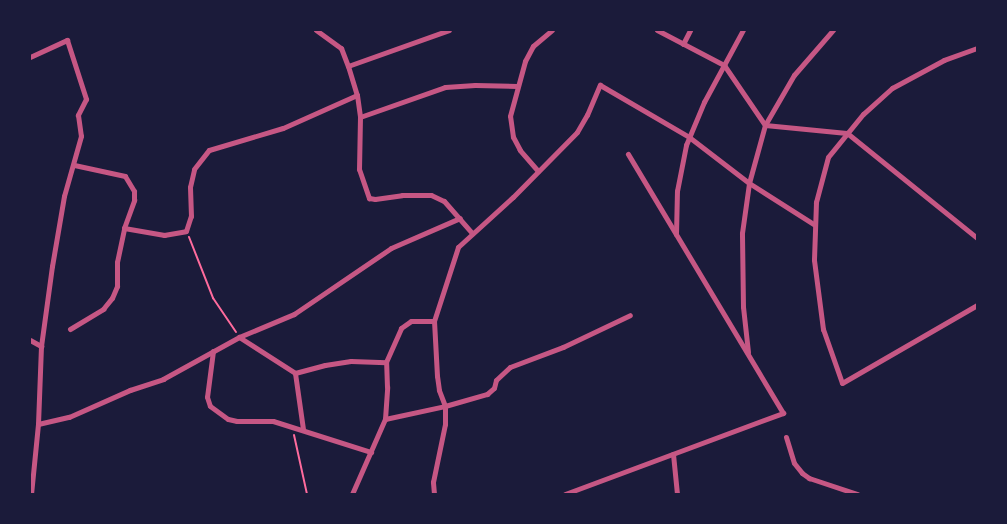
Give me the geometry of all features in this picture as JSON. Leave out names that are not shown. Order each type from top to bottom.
[{"type":"street","points":[[316,30],[341,48],[348,66],[357,95],[360,117],[359,169],[369,198],[375,200],[402,194],[431,195],[444,201],[472,233]]},
{"type":"street","points":[[348,66],[449,30]]},
{"type":"street","points":[[538,171],[520,150],[513,137],[510,116],[525,61],[533,46],[552,30]]},
{"type":"street","points":[[657,30],[724,65],[765,125]]},
{"type":"street","points":[[683,44],[690,30]]},
{"type":"street","points":[[676,234],[677,191],[689,137],[704,102],[743,30]]},
{"type":"street","points":[[749,355],[743,307],[742,233],[749,183],[765,125],[794,75],[833,30]]},
{"type":"street","points":[[30,57],[67,40],[86,99],[78,115],[81,136],[64,196],[41,346],[38,424],[31,494]]},
{"type":"street","points":[[977,48],[944,60],[892,88],[863,114],[828,157],[816,202],[814,260],[823,329],[842,383],[977,305]]},
{"type":"street","points":[[360,117],[444,87],[475,85],[517,86]]},
{"type":"street","points":[[434,494],[433,482],[445,424],[445,406],[439,390],[434,321],[458,247],[577,132],[588,115],[600,85],[689,137],[749,183],[815,225]]},
{"type":"street","points":[[124,228],[164,235],[186,231],[190,216],[190,187],[194,169],[209,150],[283,128],[357,95]]},
{"type":"street","points":[[765,125],[847,133],[977,238]]},
{"type":"street","points":[[565,494],[783,413],[628,154]]},
{"type":"street","points":[[70,328],[103,309],[112,298],[117,286],[117,262],[124,228],[134,200],[134,191],[125,176],[74,165]]},
{"type":"street","points":[[38,424],[69,417],[130,390],[163,379],[239,336],[294,314],[391,248],[460,218]]},
{"type":"street","points":[[385,419],[445,406],[487,394],[494,388],[496,380],[510,367],[563,346],[630,315]]},
{"type":"street","points":[[352,494],[360,472],[385,419],[386,362],[401,328],[411,321],[434,321]]},
{"type":"street","points":[[239,336],[295,374],[303,429]]},
{"type":"street","points":[[30,340],[41,346]]},
{"type":"street","points":[[213,351],[207,397],[210,406],[228,419],[237,422],[273,421],[371,452]]},
{"type":"street","points":[[295,374],[325,365],[351,361],[386,362]]},
{"type":"street","points":[[786,436],[794,463],[802,473],[810,478],[858,494]]},
{"type":"street","points":[[673,454],[677,494]]},
{"type":"path","points":[[186,231],[214,298],[239,336]]},
{"type":"path","points":[[292,426],[307,494]]}]
